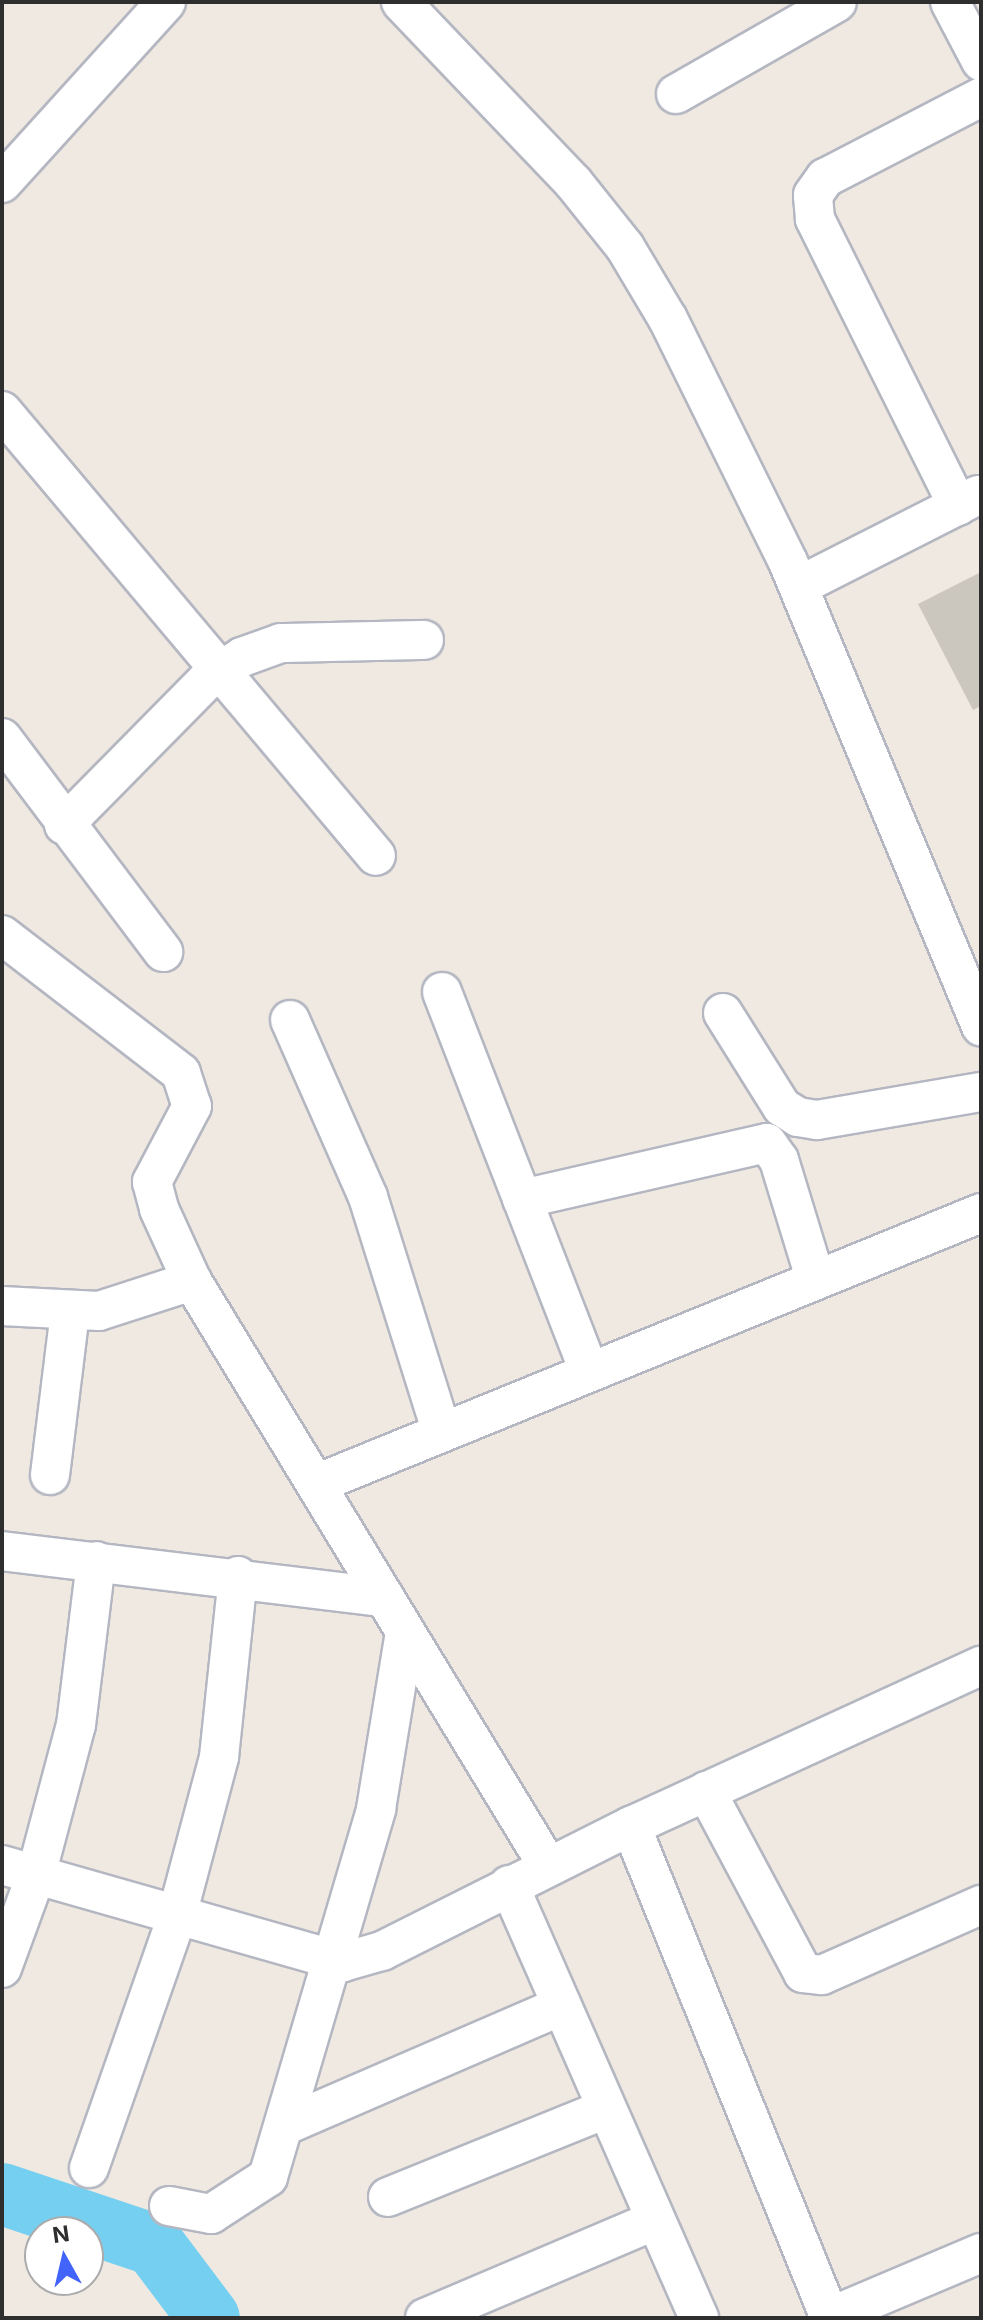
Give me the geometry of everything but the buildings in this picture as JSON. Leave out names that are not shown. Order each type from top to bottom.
[{"type":"street","points":[[2,183],[166,2]]},
{"type":"street","points":[[401,2],[625,247],[668,319],[799,586],[981,1026]]},
{"type":"street","points":[[676,94],[837,2]]},
{"type":"street","points":[[950,2],[981,61]]},
{"type":"street","points":[[799,586],[969,500],[815,219],[813,195],[825,178],[981,97]]},
{"type":"street","points":[[2,411],[376,856]]},
{"type":"street","points":[[64,825],[220,672],[281,643],[424,640]]},
{"type":"street","points":[[2,738],[64,825],[163,952]]},
{"type":"street","points":[[2,935],[181,1073],[192,1106],[152,1182],[192,1281],[548,1866]]},
{"type":"street","points":[[442,992],[588,1369]]},
{"type":"street","points":[[723,1013],[782,1107],[798,1117],[817,1120],[981,1092]]},
{"type":"street","points":[[290,1020],[368,1197],[440,1427]]},
{"type":"street","points":[[522,1199],[767,1143],[779,1160],[815,1278]]},
{"type":"street","points":[[316,1484],[440,1427],[981,1213]]},
{"type":"street","points":[[2,1306],[70,1312],[99,1311],[192,1281]]},
{"type":"street","points":[[50,1475],[70,1312]]},
{"type":"street","points":[[2,1551],[238,1576],[384,1597]]},
{"type":"street","points":[[2,1968],[19,1870],[84,1683],[96,1561]]},
{"type":"street","points":[[89,2168],[176,1919],[226,1722],[238,1576]]},
{"type":"street","points":[[169,2206],[211,2214],[246,2198],[268,2177],[286,2125],[390,1751],[405,1632]]},
{"type":"street","points":[[19,1870],[176,1919],[331,1962],[382,1951],[631,1826],[981,1666]]},
{"type":"street","points":[[706,1791],[803,1973],[822,1975],[981,1905]]},
{"type":"street","points":[[631,1826],[829,2318],[981,2253]]},
{"type":"street","points":[[509,1885],[699,2318]]},
{"type":"street","points":[[286,2125],[561,2006]]},
{"type":"street","points":[[388,2197],[606,2109]]},
{"type":"street","points":[[425,2318],[654,2221]]},
{"type":"waterway","points":[[2,2194],[154,2245],[209,2318]]}]
